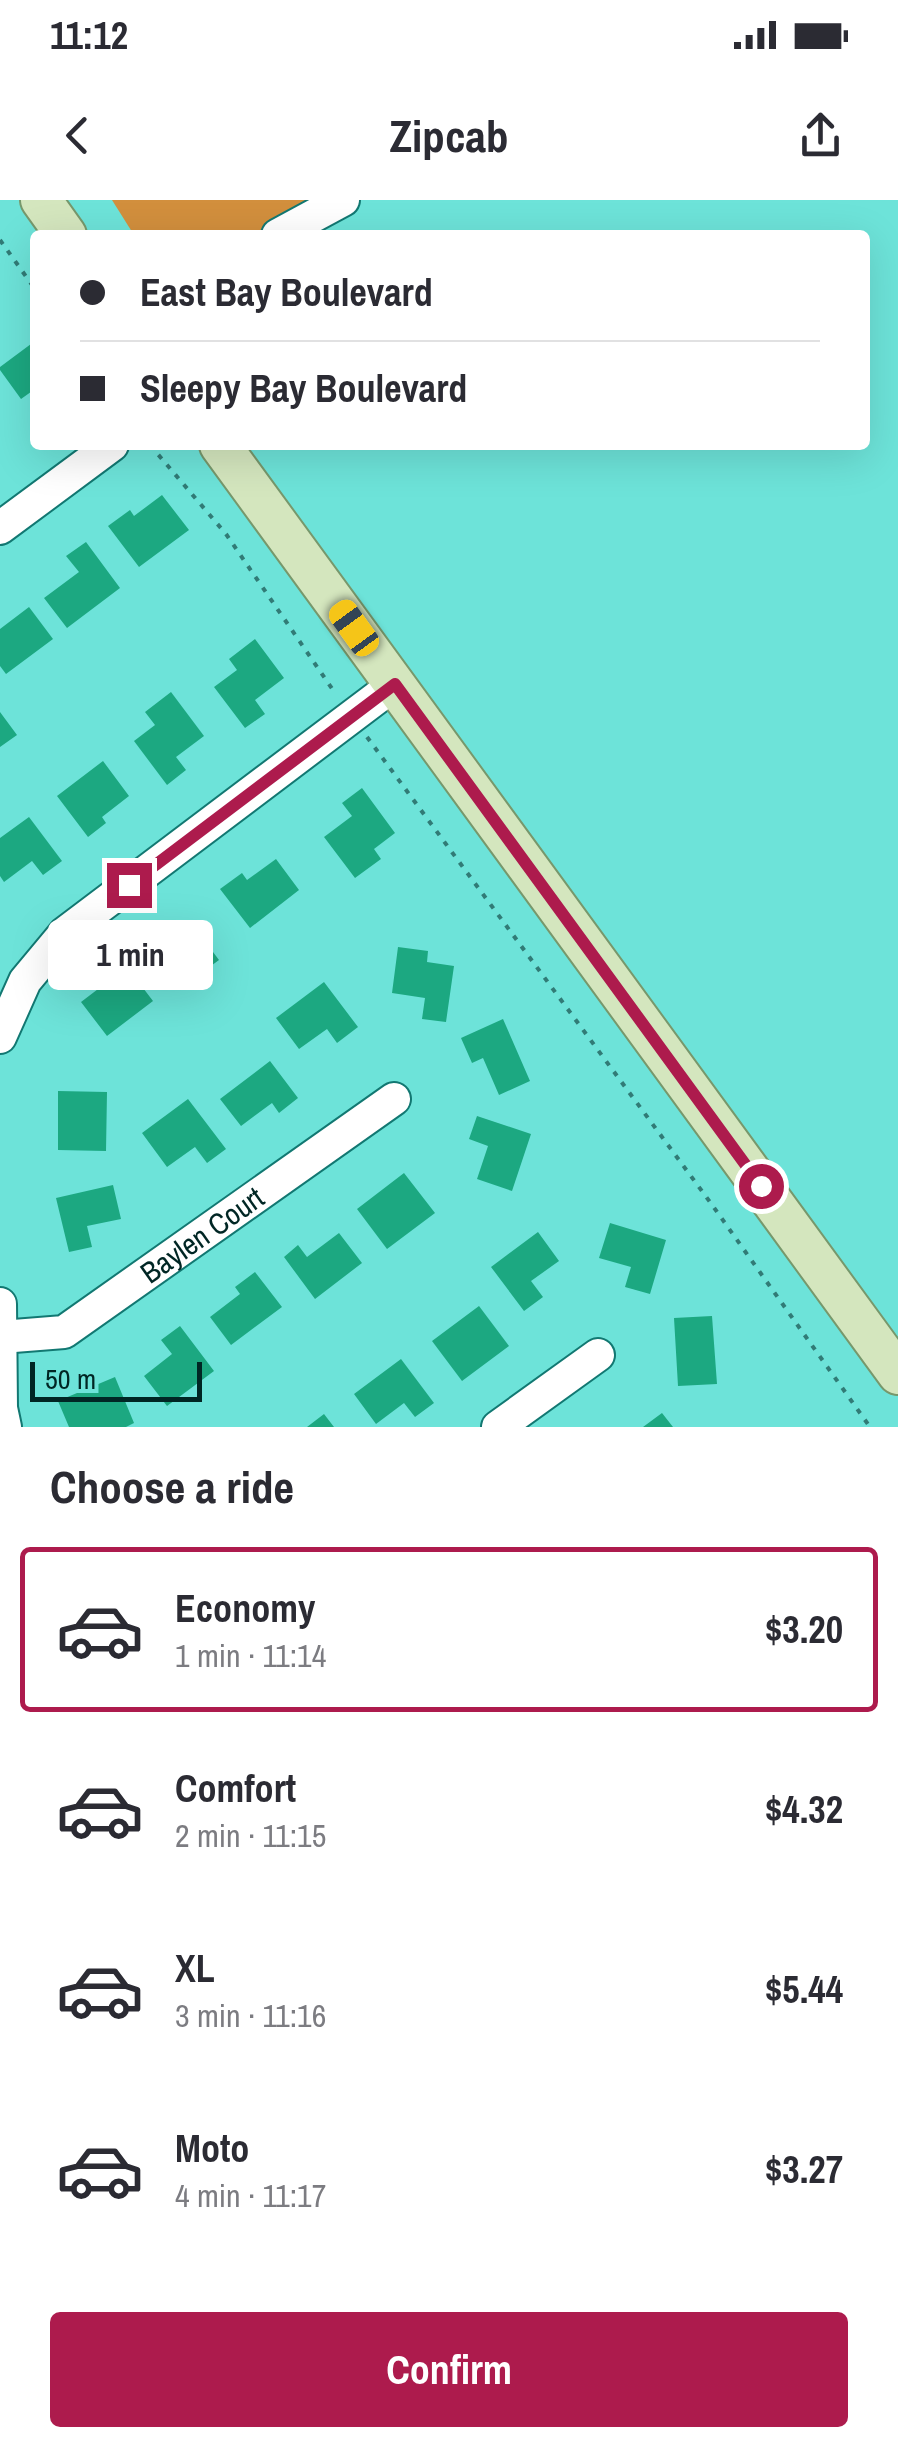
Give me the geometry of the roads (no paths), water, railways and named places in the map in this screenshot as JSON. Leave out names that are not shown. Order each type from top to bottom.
[{"type":"main road","points":[[41,200],[62,230]]},
{"type":"main road","points":[[224,450],[898,1374]]},
{"type":"street","points":[[287,230],[344,200]]},
{"type":"street","points":[[0,528],[105,450]]},
{"type":"street","points":[[0,1037],[25,981],[65,933],[395,684]]},
{"type":"street","name":"Baylen Court","points":[[1,1337],[64,1332],[394,1099]]},
{"type":"street","points":[[0,1304],[1,1408],[5,1427]]},
{"type":"street","points":[[498,1427],[598,1355]]}]
